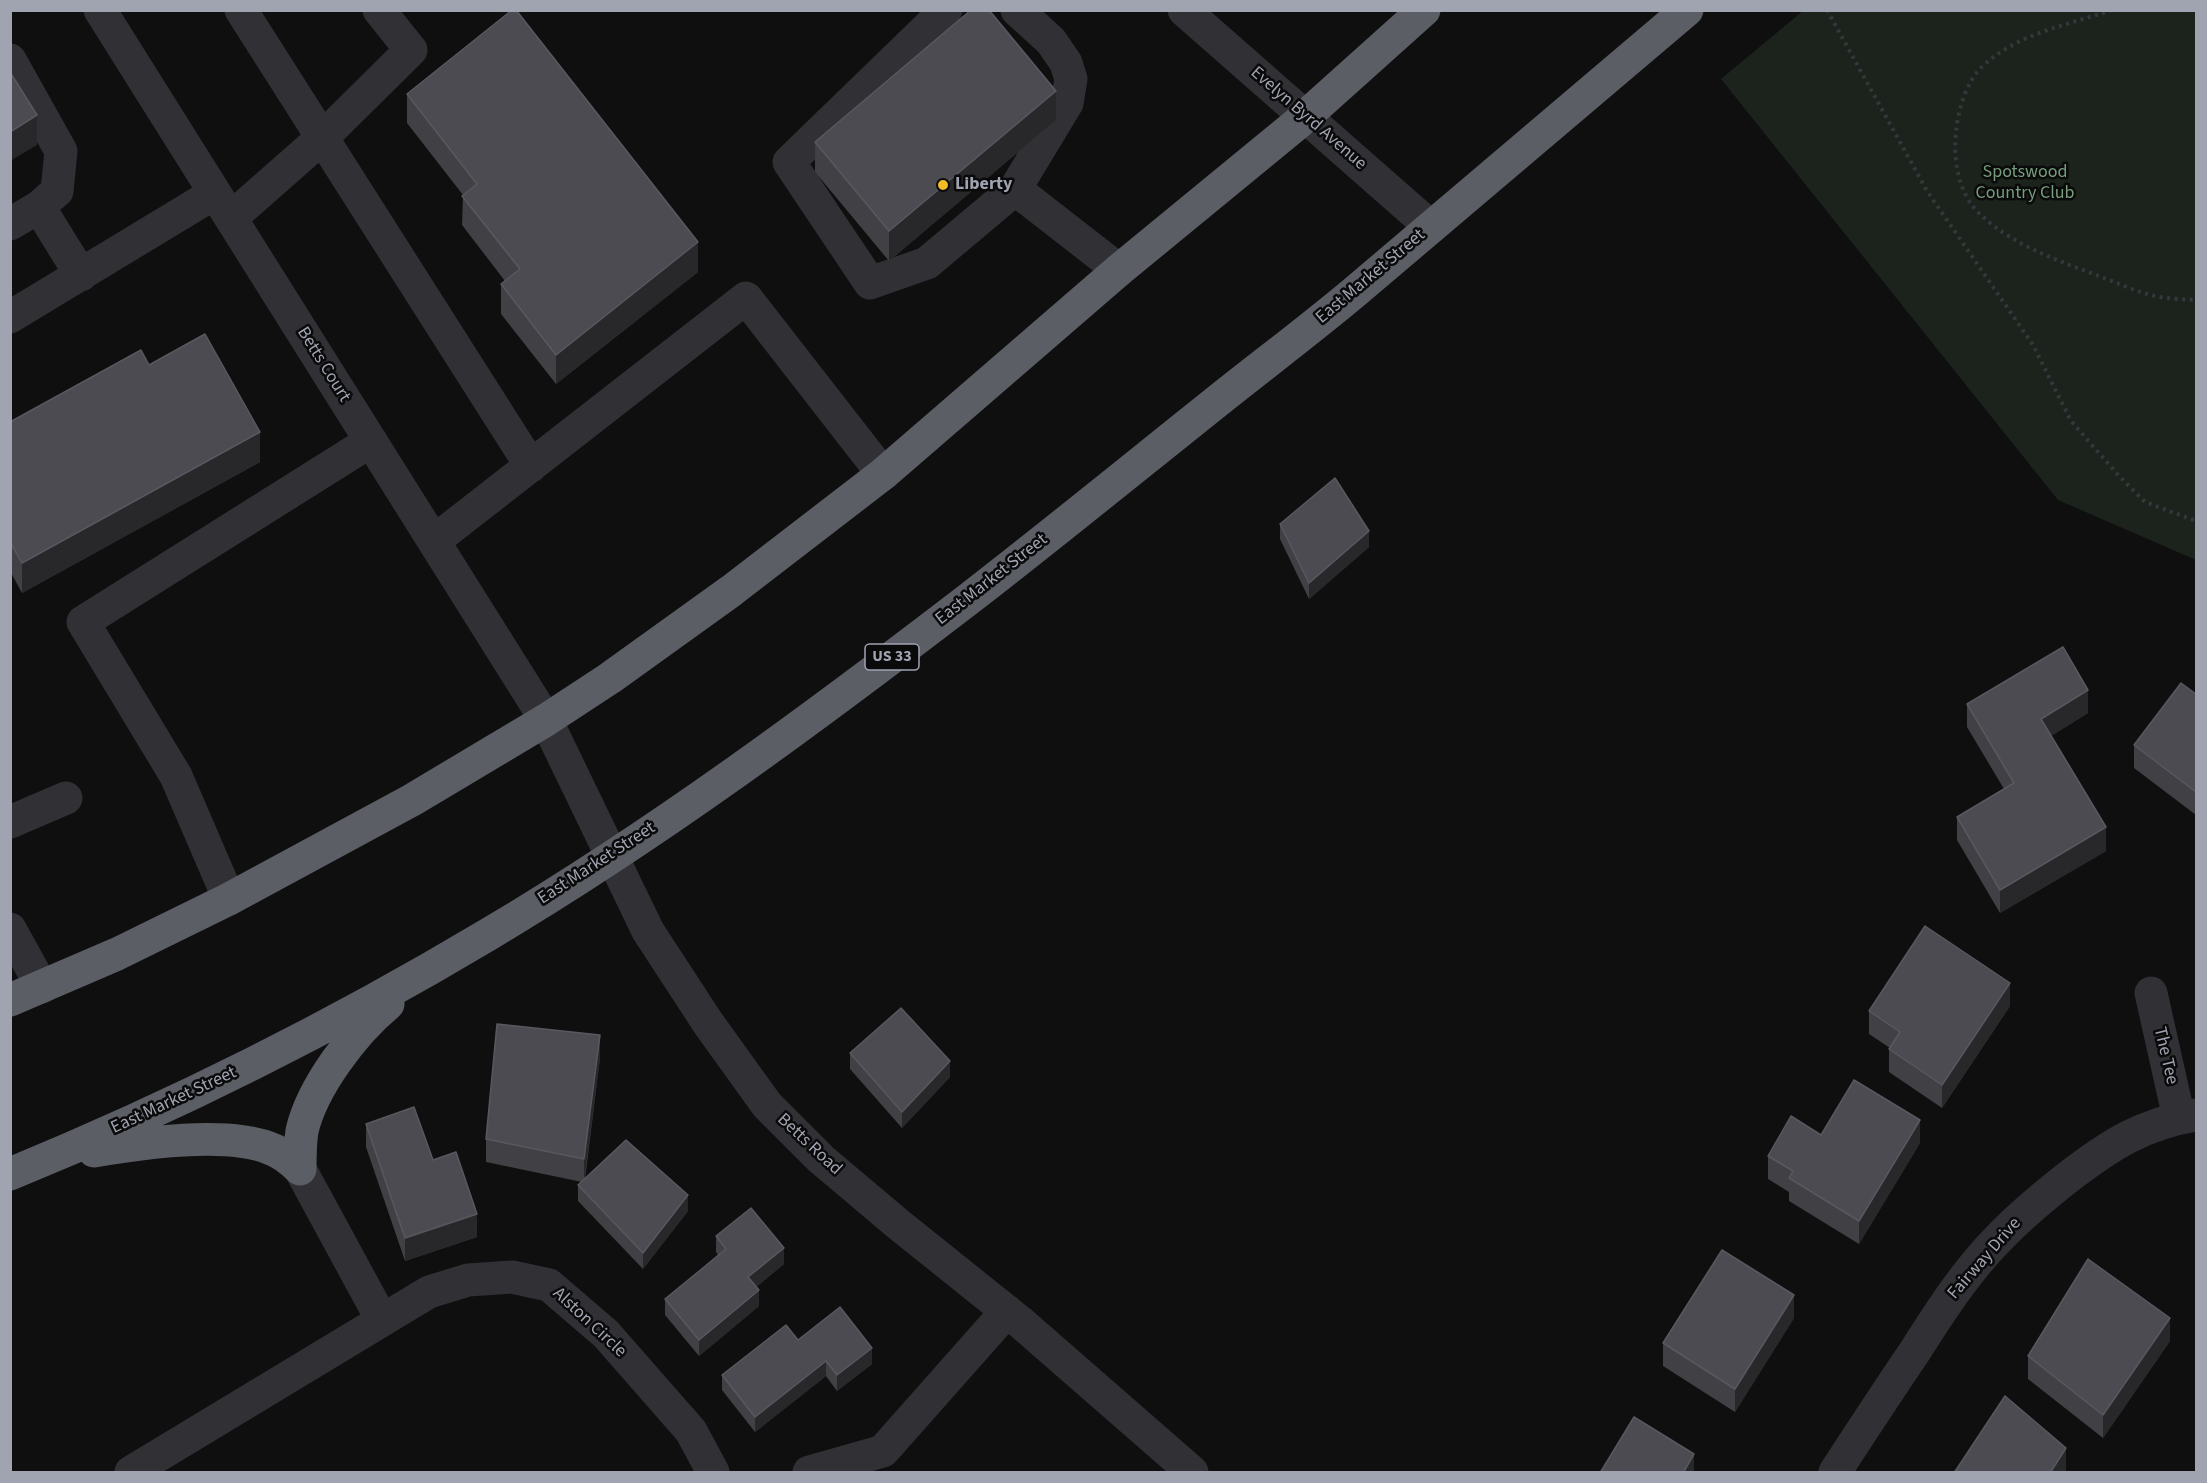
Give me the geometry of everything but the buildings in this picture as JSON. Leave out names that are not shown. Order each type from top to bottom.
[{"type":"highway","points":[[10,1000],[117,954],[229,899],[412,800],[546,720],[610,678],[688,622],[883,474],[1119,270],[1305,116],[1424,10]]},
{"type":"highway","name":"East Market Street","points":[[10,1174],[248,1067],[431,968],[493,932],[612,856],[770,747],[903,649],[1068,522],[1352,294],[1687,10]]},
{"type":"highway","points":[[300,1169],[300,1144],[306,1120],[333,1067],[377,1013],[431,968]]},
{"type":"highway","points":[[46,1159],[139,1144],[217,1140],[268,1147],[288,1158],[300,1169]]},
{"type":"street","name":"Betts Court","points":[[100,10],[546,720]]},
{"type":"street","points":[[241,10],[531,466]]},
{"type":"street","points":[[10,317],[81,274],[223,206],[323,137],[411,50],[379,10]]},
{"type":"street","points":[[946,10],[789,162],[870,283],[927,263],[1015,189],[1067,104],[1071,79],[1066,63],[1051,41],[1017,10]]},
{"type":"street","name":"Evelyn Byrd Avenue","points":[[1184,10],[1431,227]]},
{"type":"street","points":[[10,60],[61,151],[57,191],[39,207],[10,224]]},
{"type":"street","points":[[1015,189],[1119,270]]},
{"type":"street","points":[[39,207],[81,274]]},
{"type":"street","points":[[434,541],[746,297],[883,474]]},
{"type":"street","points":[[229,899],[176,776],[83,622],[371,441]]},
{"type":"street","name":"Betts Road","points":[[546,720],[648,931],[708,1023],[767,1105],[821,1159],[1007,1311],[1192,1473]]},
{"type":"street","points":[[10,822],[66,798]]},
{"type":"street","points":[[10,928],[42,987]]},
{"type":"street","name":"The Tee","points":[[2151,993],[2188,1117]]},
{"type":"street","name":"Fairway Drive","points":[[1835,1473],[1949,1299],[1998,1239],[2038,1201],[2092,1158],[2136,1132],[2188,1117]]},
{"type":"street","points":[[300,1169],[382,1320]]},
{"type":"street","name":"Alston Circle","points":[[131,1473],[429,1292],[468,1280],[512,1277],[549,1285],[606,1334],[691,1431],[713,1473]]},
{"type":"street","points":[[809,1473],[883,1451],[1007,1311]]},
{"type":"path","points":[[1827,10],[1927,191],[2033,345],[2071,421],[2145,502],[2196,521]]},
{"type":"path","points":[[2112,10],[2025,39],[2002,51],[1981,67],[1968,86],[1957,125],[1954,149],[1957,167],[1964,188],[1975,209],[2011,237],[2055,259],[2153,296],[2196,300]]},
{"type":"green space","name":"Spotswood Country Club","points":[[1804,10],[2196,11],[2196,560],[2058,500],[1721,79]]},
{"type":"place","name":"Liberty","points":[[943,185]]}]
